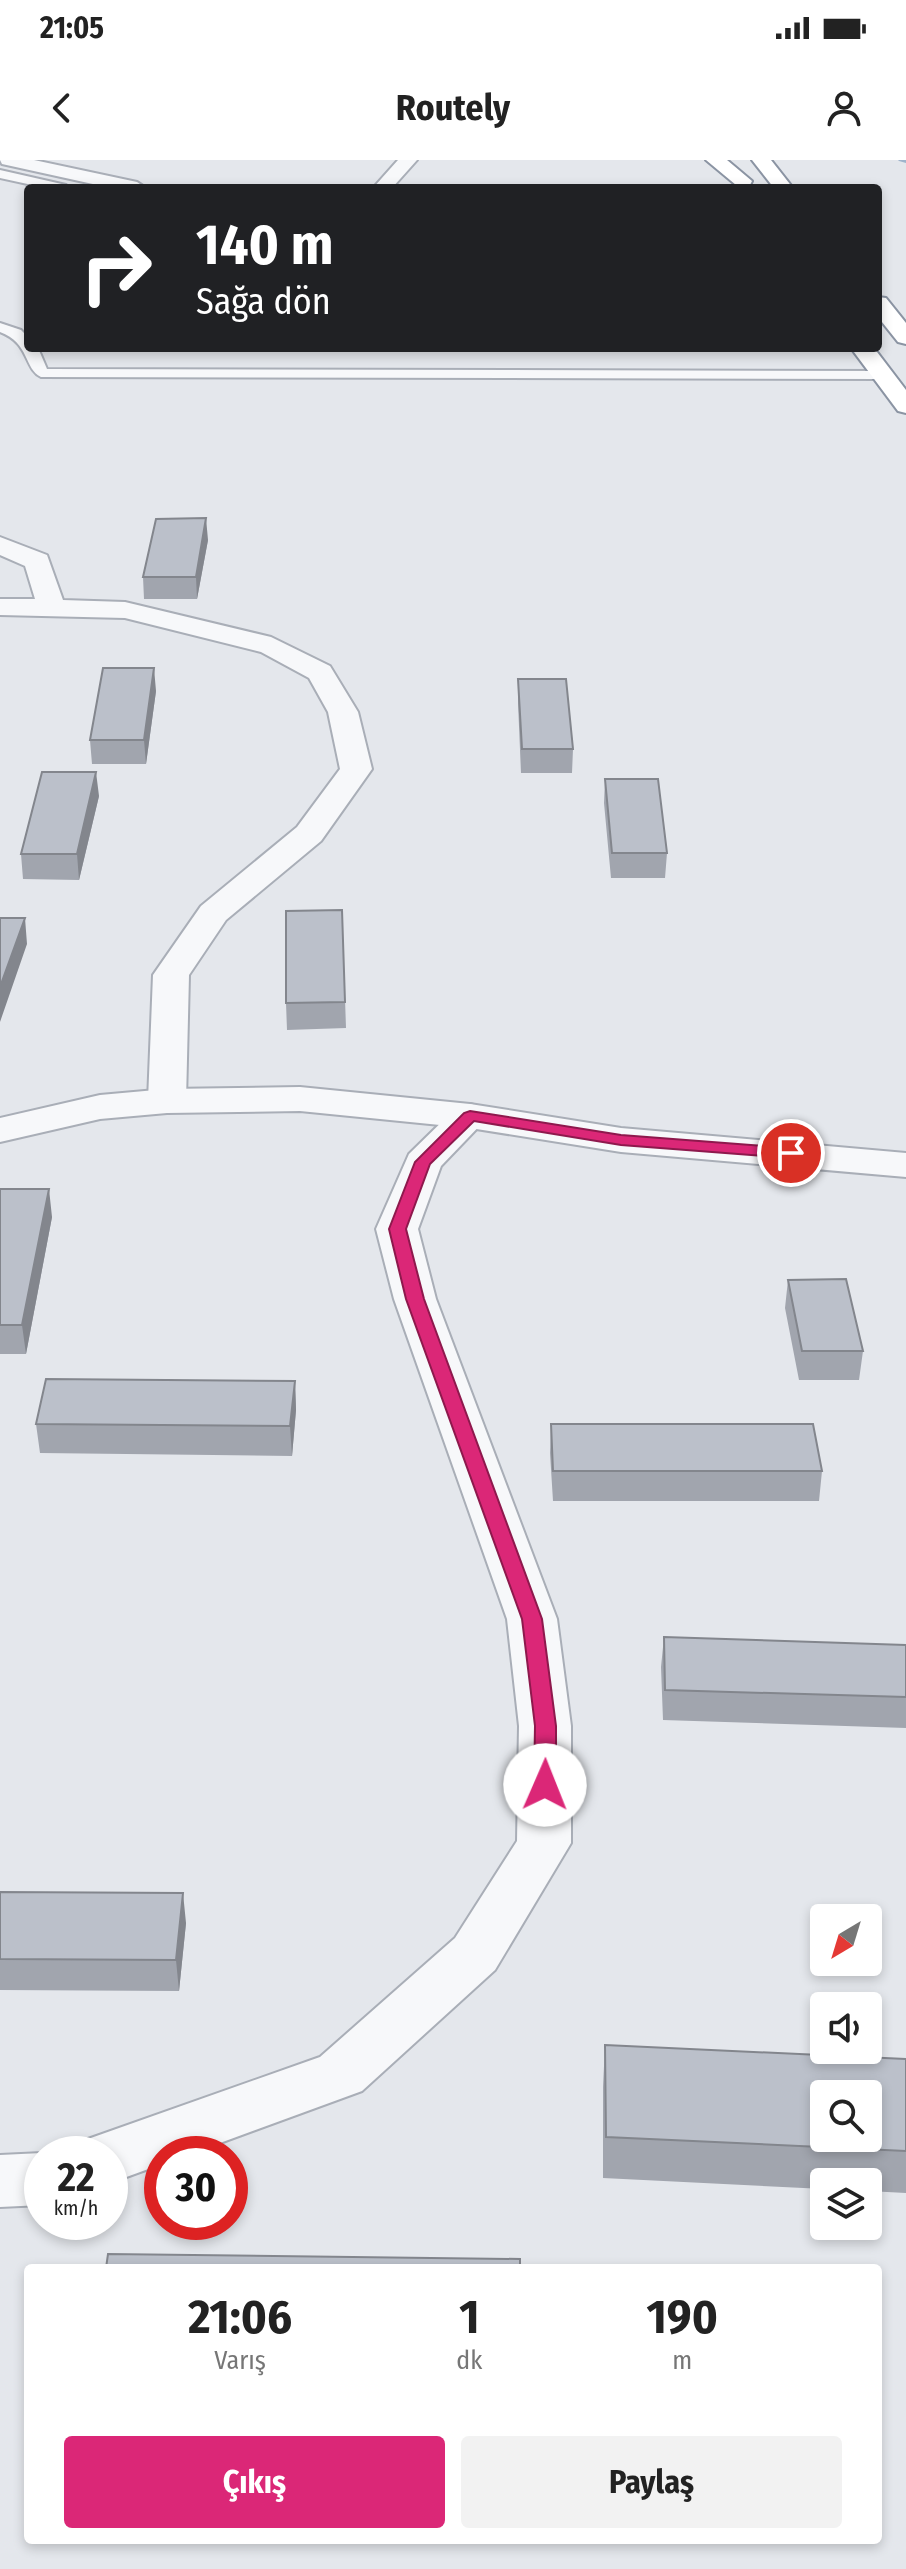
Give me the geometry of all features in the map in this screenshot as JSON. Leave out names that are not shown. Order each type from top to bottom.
[{"type":"highway","points":[[715,160],[744,184]]},
{"type":"highway","points":[[728,160],[744,184]]},
{"type":"highway","points":[[761,160],[781,184]]},
{"type":"highway","points":[[882,308],[906,337]]},
{"type":"highway","points":[[865,352],[906,406]]},
{"type":"street","points":[[8,160],[119,184]]},
{"type":"street","points":[[386,184],[408,160]]},
{"type":"street","points":[[0,545],[37,561],[51,606]]},
{"type":"street","points":[[0,607],[125,610],[271,646],[320,672],[343,712],[356,769],[309,834],[213,913],[171,975],[167,1101]]},
{"type":"street","points":[[0,1130],[100,1107],[167,1101],[300,1099],[470,1116],[621,1140],[906,1165]]},
{"type":"street","points":[[128,2151],[341,2074],[475,1954],[544,1843],[545,1726],[532,1619],[415,1299],[397,1229],[423,1162],[470,1116]]},
{"type":"street","points":[[0,2181],[24,2180]]},
{"type":"lane","points":[[0,174],[44,184]]},
{"type":"lane","points":[[0,327],[16,333],[24,340]]},
{"type":"lane","points":[[32,352],[41,373],[883,375]]},
{"type":"building","points":[[206,518],[196,577],[143,577],[156,519]]},
{"type":"building","points":[[103,668],[154,668],[144,740],[90,740]]},
{"type":"building","points":[[518,679],[566,679],[573,749],[522,749]]},
{"type":"building","points":[[42,772],[96,772],[77,854],[21,854]]},
{"type":"building","points":[[605,779],[658,779],[667,853],[612,853]]},
{"type":"building","points":[[342,910],[345,1002],[286,1003],[286,911]]},
{"type":"building","points":[[0,918],[25,918],[0,987]]},
{"type":"building","points":[[0,1189],[49,1189],[22,1325],[0,1325]]},
{"type":"building","points":[[846,1279],[863,1351],[802,1351],[788,1280]]},
{"type":"building","points":[[46,1379],[295,1381],[290,1426],[36,1424]]},
{"type":"building","points":[[551,1424],[813,1424],[822,1471],[553,1471]]},
{"type":"building","points":[[664,1637],[906,1645],[906,1697],[665,1690]]},
{"type":"building","points":[[0,1892],[183,1893],[176,1960],[0,1959]]},
{"type":"building","points":[[605,2045],[810,2055],[810,2064],[882,2064],[882,2058],[906,2059],[906,2151],[882,2150],[882,2080],[810,2080],[810,2147],[606,2137]]},
{"type":"building","points":[[108,2254],[520,2259],[520,2264],[107,2264]]},
{"type":"waterway","points":[[901,160],[906,161]]},
{"type":"route","points":[[545,1785],[545,1726],[532,1619],[415,1299],[397,1229],[423,1162],[470,1116],[621,1140],[791,1153]]}]
